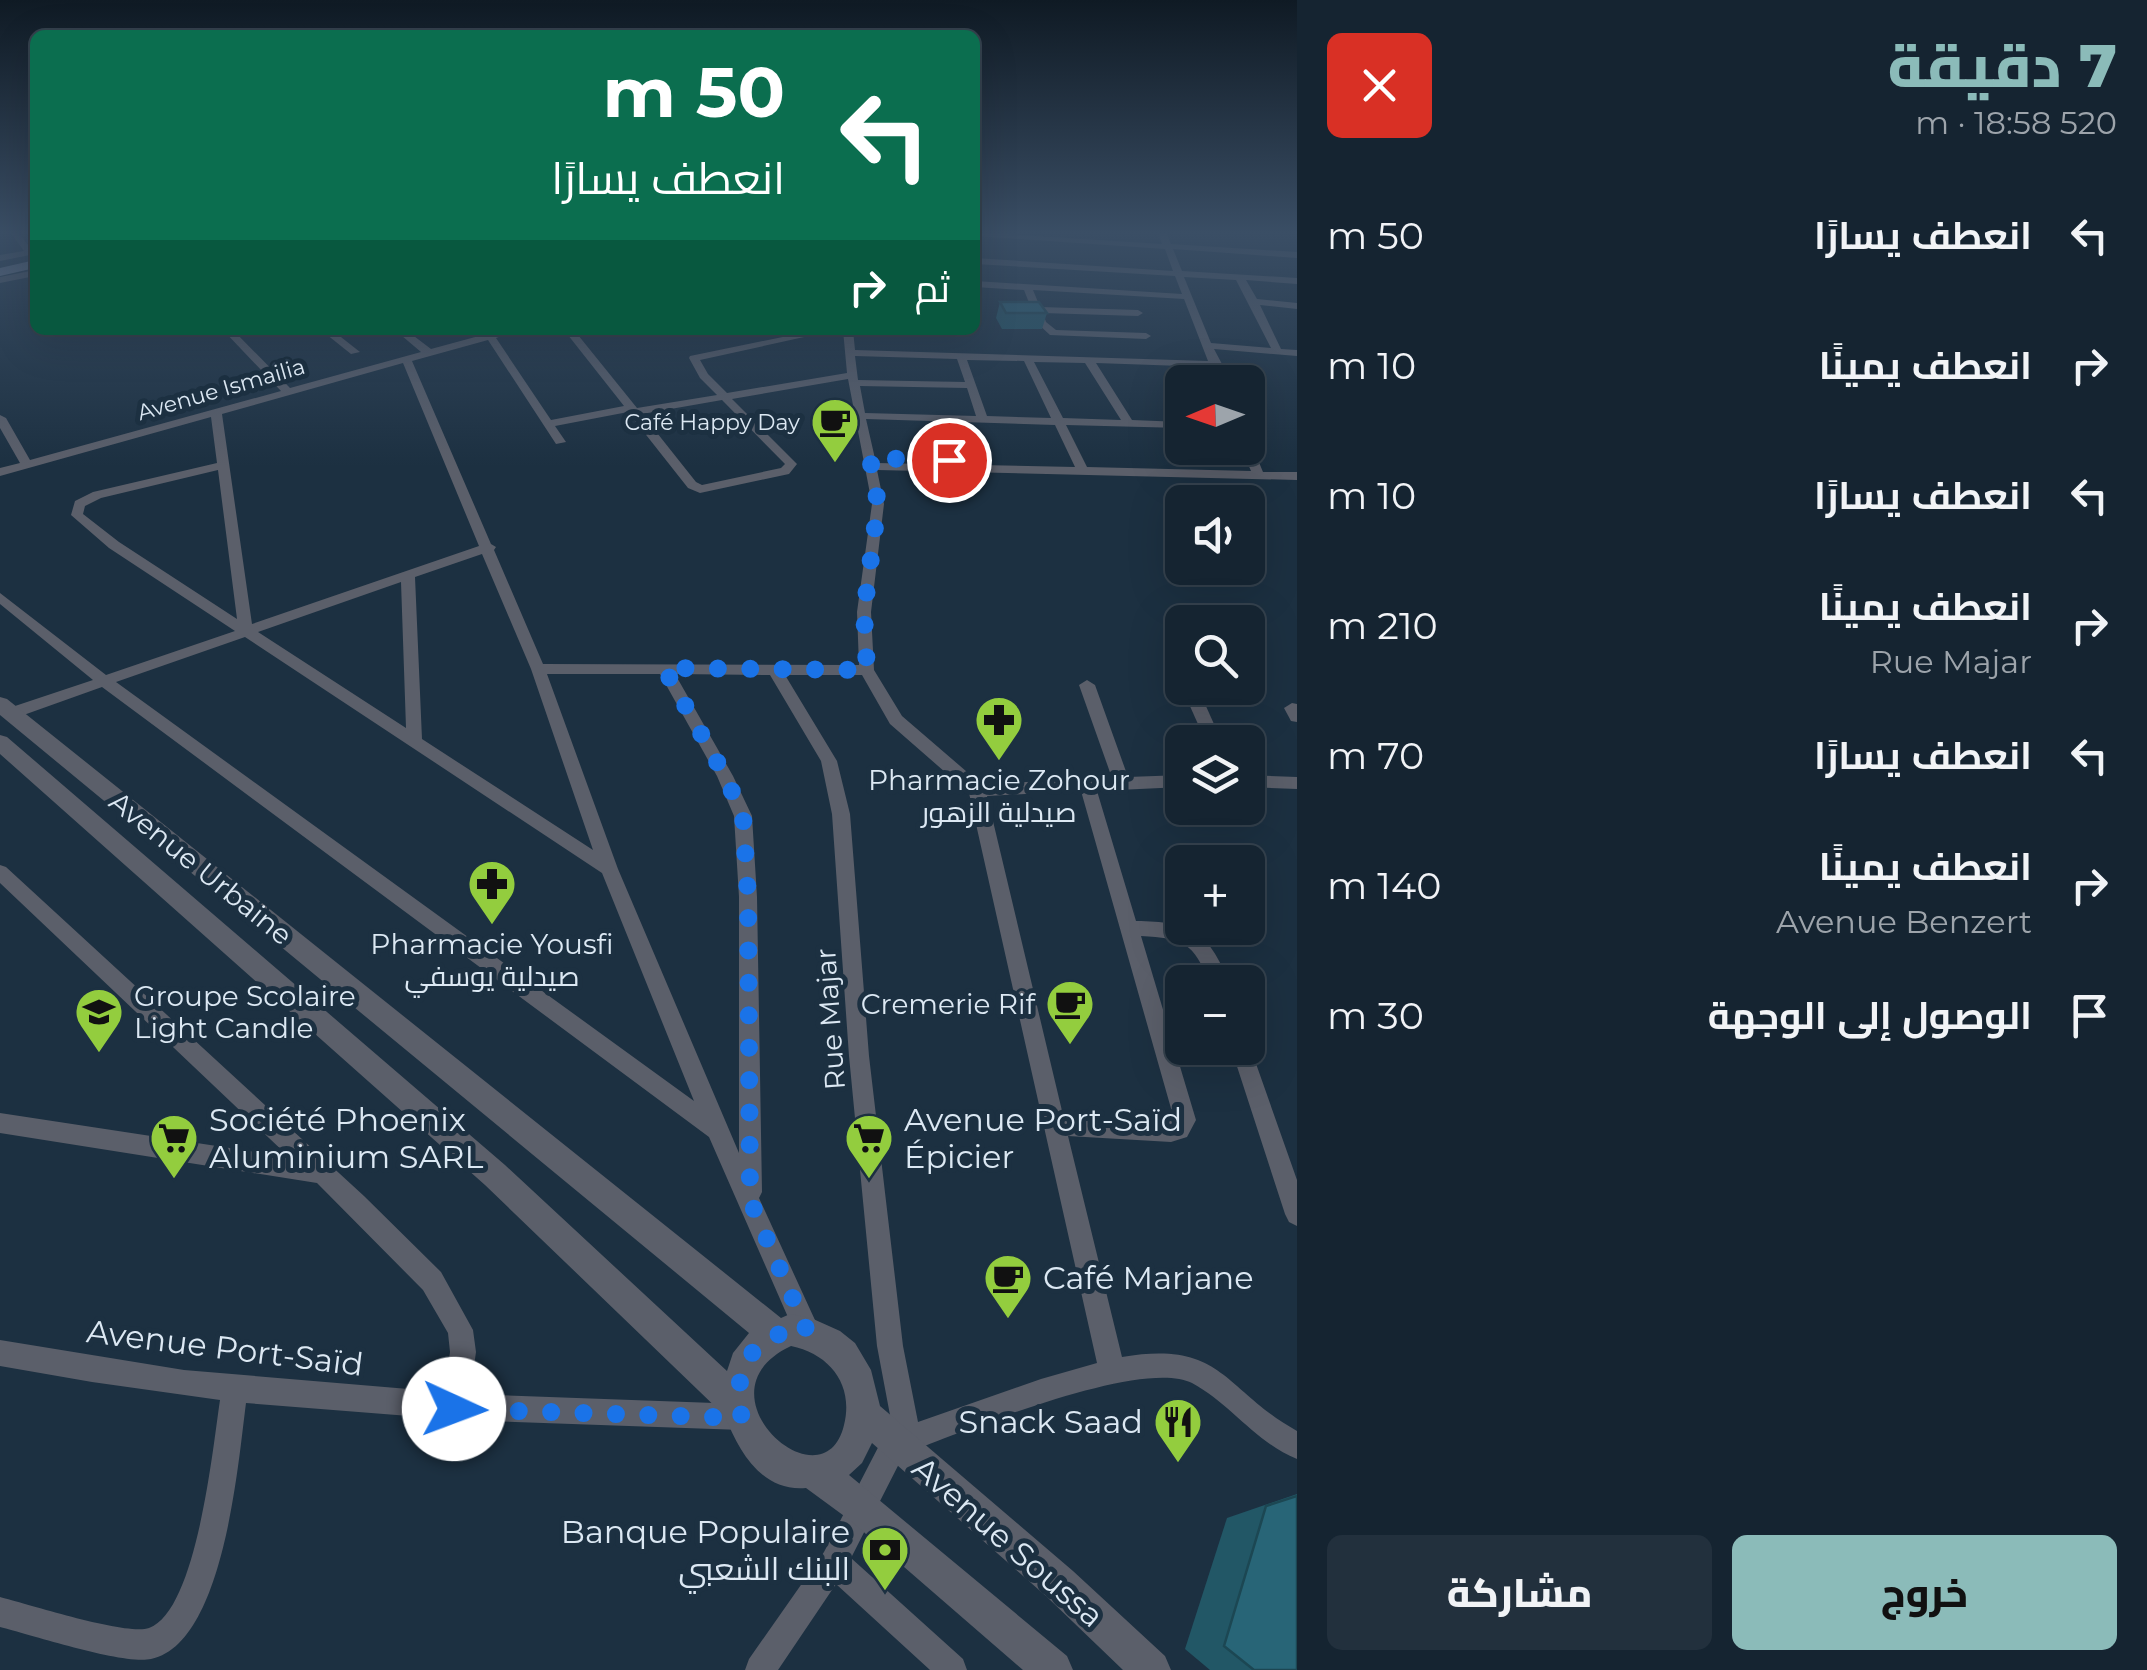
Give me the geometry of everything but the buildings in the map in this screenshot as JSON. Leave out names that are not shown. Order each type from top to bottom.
[{"type":"street","points":[[1138,313],[1036,310],[1042,324],[1053,332],[1146,336]]},
{"type":"street","points":[[1137,310],[1159,363]]},
{"type":"street","points":[[851,353],[1217,364],[1195,310]]},
{"type":"street","points":[[1258,310],[1278,352]]},
{"type":"street","points":[[1053,332],[1060,360]]},
{"type":"street","points":[[233,335],[287,391]]},
{"type":"street","points":[[332,335],[355,352]]},
{"type":"street","points":[[406,335],[429,353]]},
{"type":"street","name":"Avenue Ismailia","points":[[0,472],[494,335]]},
{"type":"street","points":[[573,335],[692,485],[700,490],[789,469],[790,460],[704,376],[694,358],[807,335]]},
{"type":"street","points":[[849,335],[878,525],[864,612],[867,670],[896,720],[977,790],[1112,1370]]},
{"type":"street","points":[[914,335],[920,355]]},
{"type":"street","points":[[490,336],[560,442]]},
{"type":"street","points":[[1210,346],[1297,354]]},
{"type":"street","points":[[961,356],[982,420]]},
{"type":"street","points":[[406,359],[489,547],[538,668],[609,868],[717,1130],[750,1200],[790,1332]]},
{"type":"street","points":[[1028,359],[1081,467]]},
{"type":"street","points":[[1088,361],[1128,423]]},
{"type":"street","points":[[548,424],[854,379],[971,385]]},
{"type":"street","points":[[216,411],[246,631]]},
{"type":"street","points":[[863,416],[1165,424]]},
{"type":"street","points":[[0,418],[26,464]]},
{"type":"street","points":[[871,462],[1256,470],[1297,476]]},
{"type":"street","points":[[223,465],[97,496],[79,504],[77,515],[114,545],[609,868]]},
{"type":"street","points":[[1254,465],[1256,470]]},
{"type":"street","points":[[6,709],[104,681],[489,547]]},
{"type":"street","points":[[408,576],[414,741]]},
{"type":"street","points":[[0,596],[104,681],[717,1130]]},
{"type":"street","points":[[538,668],[867,670]]},
{"type":"street","points":[[664,668],[743,816],[748,897],[750,1200]]},
{"type":"street","name":"Rue Majar","points":[[774,669],[829,761],[841,814],[859,1056],[902,1441]]},
{"type":"street","points":[[1086,685],[1122,784]]},
{"type":"street","name":"Avenue Urbaine","points":[[6,709],[790,1332]]},
{"type":"street","name":"Avenue Urbaine","points":[[0,742],[496,1174],[740,1412]]},
{"type":"street","points":[[977,790],[1165,782]]},
{"type":"street","points":[[1265,782],[1297,783]]},
{"type":"street","points":[[1056,1125],[1171,1131],[1184,1126],[1184,1112],[1088,787]]},
{"type":"street","points":[[0,872],[401,1247],[448,1307],[460,1330],[463,1352],[454,1409]]},
{"type":"street","points":[[1130,928],[1193,935],[1212,965]]},
{"type":"street","points":[[1247,1065],[1297,1214]]},
{"type":"street","points":[[0,1123],[318,1172]]},
{"type":"street","points":[[790,1332],[837,1346],[858,1377],[864,1414],[849,1453],[833,1466],[814,1472],[796,1472],[778,1464],[749,1437],[740,1412],[739,1382],[745,1361],[757,1344],[790,1332]]},
{"type":"street","name":"Avenue Port-Saïd","points":[[0,1354],[235,1388],[454,1409],[740,1412]]},
{"type":"street","points":[[760,1670],[834,1562],[902,1441],[1112,1370],[1161,1363],[1182,1366],[1206,1378],[1297,1446]]},
{"type":"street","points":[[0,1612],[128,1642],[151,1644],[167,1636],[181,1622],[193,1600],[207,1556],[235,1388]]},
{"type":"street","name":"Avenue Soussa","points":[[864,1414],[902,1441],[1151,1670]]},
{"type":"street","points":[[814,1472],[864,1508],[1053,1670]]},
{"type":"street","points":[[834,1562],[952,1670]]},
{"type":"place","name":"Café Happy Day","points":[[835,464]]},
{"type":"place","name":"Pharmacie Zohour صيدلية الزهور","points":[[999,762]]},
{"type":"place","name":"Pharmacie Yousfi صيدلية يوسفي","points":[[492,926]]},
{"type":"place","name":"Cremerie Rif","points":[[1070,1046]]},
{"type":"place","name":"Groupe Scolaire Light Candle","points":[[99,1054]]},
{"type":"place","name":"Société Phoenix Aluminium SARL","points":[[174,1180]]},
{"type":"place","name":"Avenue Port-Saïd Épicier","points":[[869,1180]]},
{"type":"place","name":"Café Marjane","points":[[1008,1320]]},
{"type":"place","name":"Snack Saad","points":[[1178,1464]]},
{"type":"place","name":"Banque Populaire البنك الشعبي","points":[[885,1592]]},
{"type":"route","points":[[454,1409],[742,1418],[739,1382],[745,1361],[757,1344],[774,1334],[807,1331],[750,1200],[748,897],[743,816],[664,668],[867,670],[864,612],[878,525],[870,458],[949,460]]}]
